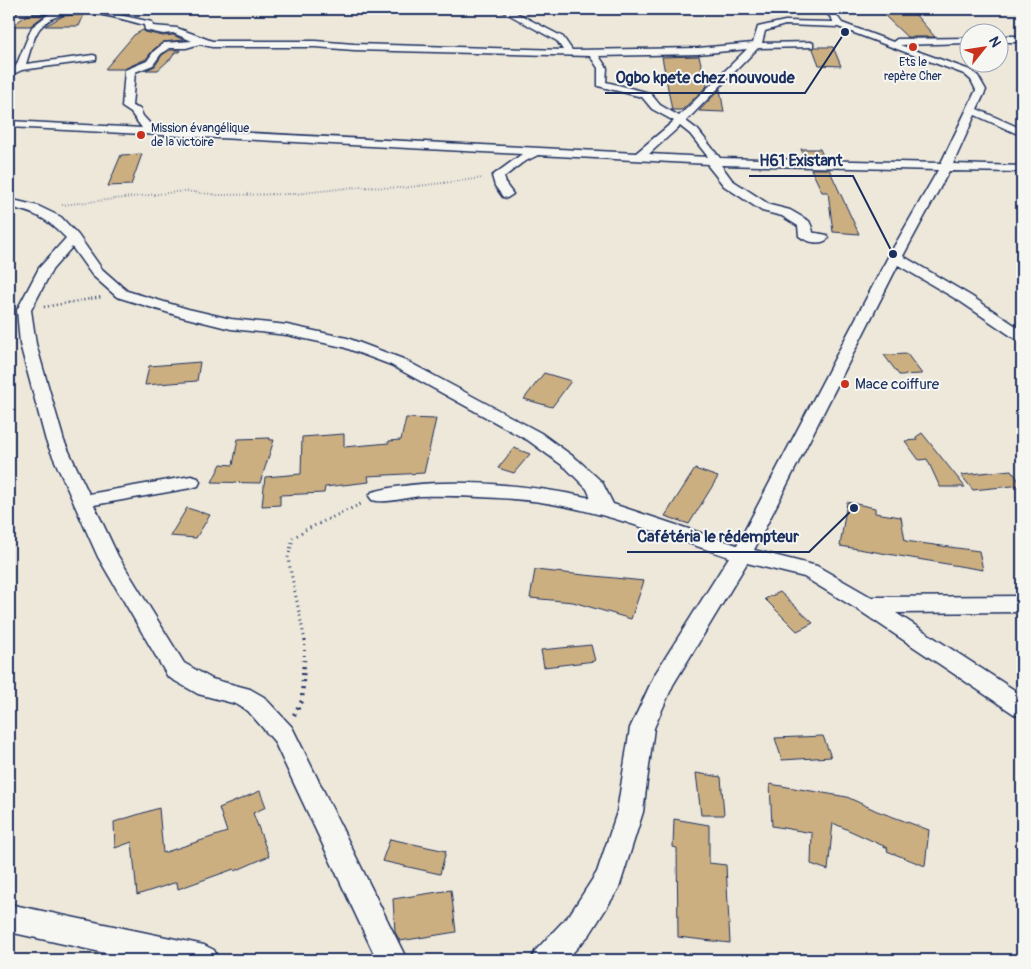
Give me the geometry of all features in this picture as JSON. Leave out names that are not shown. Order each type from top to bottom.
[{"type":"street","points":[[9,12],[109,9]]},
{"type":"street","points":[[503,9],[560,39],[569,52]]},
{"type":"street","points":[[828,9],[834,15],[839,25]]},
{"type":"street","points":[[20,68],[36,27],[59,11]]},
{"type":"street","points":[[90,11],[128,18],[144,14],[157,20],[151,24],[170,24],[174,30],[199,41],[212,44],[316,44],[354,47],[569,52],[698,51],[753,46],[810,45]]},
{"type":"street","points":[[546,960],[580,924],[609,879],[630,812],[642,728],[663,680],[742,554],[944,168],[982,90],[975,78],[951,66],[839,25],[785,23],[761,29],[758,43],[679,122],[640,156]]},
{"type":"street","points":[[1008,39],[1022,41]]},
{"type":"street","points":[[886,42],[958,40]]},
{"type":"street","points":[[127,107],[130,70],[150,64],[157,56],[157,53],[167,45],[186,46],[199,41]]},
{"type":"street","points":[[569,52],[593,54],[602,65],[604,72],[601,84],[646,95],[656,108],[676,118],[694,132],[712,162],[728,183],[766,208],[786,213],[804,224],[804,233],[810,238],[822,238]]},
{"type":"street","points":[[9,72],[20,68],[93,58]]},
{"type":"street","points":[[91,128],[127,107]]},
{"type":"street","points":[[127,107],[136,111],[138,117],[151,132]]},
{"type":"street","points":[[972,110],[1022,133]]},
{"type":"street","points":[[9,124],[640,156],[712,162],[1022,169]]},
{"type":"street","points":[[507,194],[501,186],[498,176],[518,161],[536,152]]},
{"type":"street","points":[[9,203],[34,209],[56,220],[73,238],[93,267],[122,294],[184,313],[231,324],[287,330],[347,343],[397,362],[535,437],[572,464],[595,486],[605,508]]},
{"type":"street","points":[[73,238],[46,268],[24,310],[28,344],[55,441],[108,557],[176,670],[206,687],[242,696],[256,704],[283,734],[392,960]]},
{"type":"street","points":[[896,257],[966,299],[1022,337]]},
{"type":"street","points":[[83,501],[191,482]]},
{"type":"street","points":[[379,496],[398,491],[447,489],[537,494],[574,499],[742,554],[810,570],[868,605],[1022,707]]},
{"type":"street","points":[[868,605],[1022,604]]},
{"type":"street","points":[[9,918],[204,960]]},
{"type":"path","points":[[34,209],[185,191],[218,195],[315,193],[341,188],[402,188],[498,176]]},
{"type":"path","points":[[24,310],[122,294]]},
{"type":"path","points":[[283,734],[302,701],[305,641],[288,558],[293,538],[305,530],[379,496]]},
{"type":"building","points":[[914,13],[935,37],[907,37],[883,14]]},
{"type":"building","points":[[27,15],[45,15],[30,26],[12,26]]},
{"type":"building","points":[[84,15],[79,26],[45,26],[63,16]]},
{"type":"building","points":[[143,30],[163,36],[173,35],[184,40],[163,42],[146,59],[124,69],[105,69],[134,35]]},
{"type":"building","points":[[815,47],[833,47],[841,66],[819,65],[813,49]]},
{"type":"building","points":[[170,50],[181,50],[180,52],[175,52],[171,59],[158,70],[146,70],[155,66],[162,55]]},
{"type":"building","points":[[699,56],[707,86],[682,110],[672,110],[662,57]]},
{"type":"building","points":[[720,89],[724,112],[699,111]]},
{"type":"building","points":[[801,149],[820,149],[824,158],[805,158]]},
{"type":"building","points":[[142,154],[131,185],[108,186],[121,155]]},
{"type":"building","points":[[811,169],[829,169],[859,234],[833,232],[828,192],[822,192]]},
{"type":"building","points":[[907,354],[922,374],[899,375],[884,355]]},
{"type":"building","points":[[200,362],[197,381],[145,385],[149,366]]},
{"type":"building","points":[[544,373],[571,381],[552,407],[524,399]]},
{"type":"building","points":[[406,418],[436,419],[424,473],[368,476],[369,482],[325,487],[324,493],[280,495],[280,505],[262,506],[265,477],[301,474],[302,437],[344,434],[344,447],[389,443],[389,441],[401,440]]},
{"type":"building","points":[[922,433],[965,487],[940,487],[927,459],[919,460],[905,441],[917,440],[916,437]]},
{"type":"building","points":[[270,438],[270,440],[274,440],[260,483],[212,482],[221,464],[233,465],[238,439]]},
{"type":"building","points":[[514,448],[530,454],[514,473],[498,468]]},
{"type":"building","points":[[695,469],[718,477],[689,524],[665,516]]},
{"type":"building","points":[[1011,470],[1022,485],[973,490],[961,475]]},
{"type":"building","points":[[847,502],[875,508],[875,513],[901,517],[905,541],[979,551],[983,570],[840,546]]},
{"type":"building","points":[[187,508],[210,515],[196,538],[170,536]]},
{"type":"building","points":[[535,570],[644,581],[631,619],[573,602],[530,598]]},
{"type":"building","points":[[780,592],[813,623],[797,631],[765,599]]},
{"type":"building","points":[[591,645],[595,661],[544,667],[541,650]]},
{"type":"building","points":[[823,736],[831,757],[782,760],[775,738]]},
{"type":"building","points":[[696,773],[721,777],[724,815],[701,815]]},
{"type":"building","points":[[770,784],[847,797],[877,811],[929,830],[925,866],[887,851],[888,848],[833,823],[828,870],[811,864],[812,833],[772,826]]},
{"type":"building","points":[[260,791],[266,807],[253,813],[269,856],[235,871],[234,869],[178,889],[177,882],[137,895],[132,842],[115,848],[114,822],[159,808],[163,853],[227,832],[219,808]]},
{"type":"building","points":[[674,819],[709,825],[709,863],[726,865],[730,943],[678,937],[677,848],[673,847]]},
{"type":"building","points":[[390,839],[446,851],[440,874],[382,861]]},
{"type":"building","points":[[451,890],[456,932],[400,941],[395,932],[393,899]]},
{"type":"place","name":"Ogbo kpete chez nouvoude","points":[[845,32]]},
{"type":"place","name":"Ets le repère Cher","points":[[913,47]]},
{"type":"place","name":"Mission évangélique de la victoire","points":[[141,135]]},
{"type":"place","name":"H61 Existant","points":[[893,254]]},
{"type":"place","name":"Mace coiffure","points":[[845,384]]},
{"type":"place","name":"Cafétéria le rédempteur","points":[[854,508]]}]
